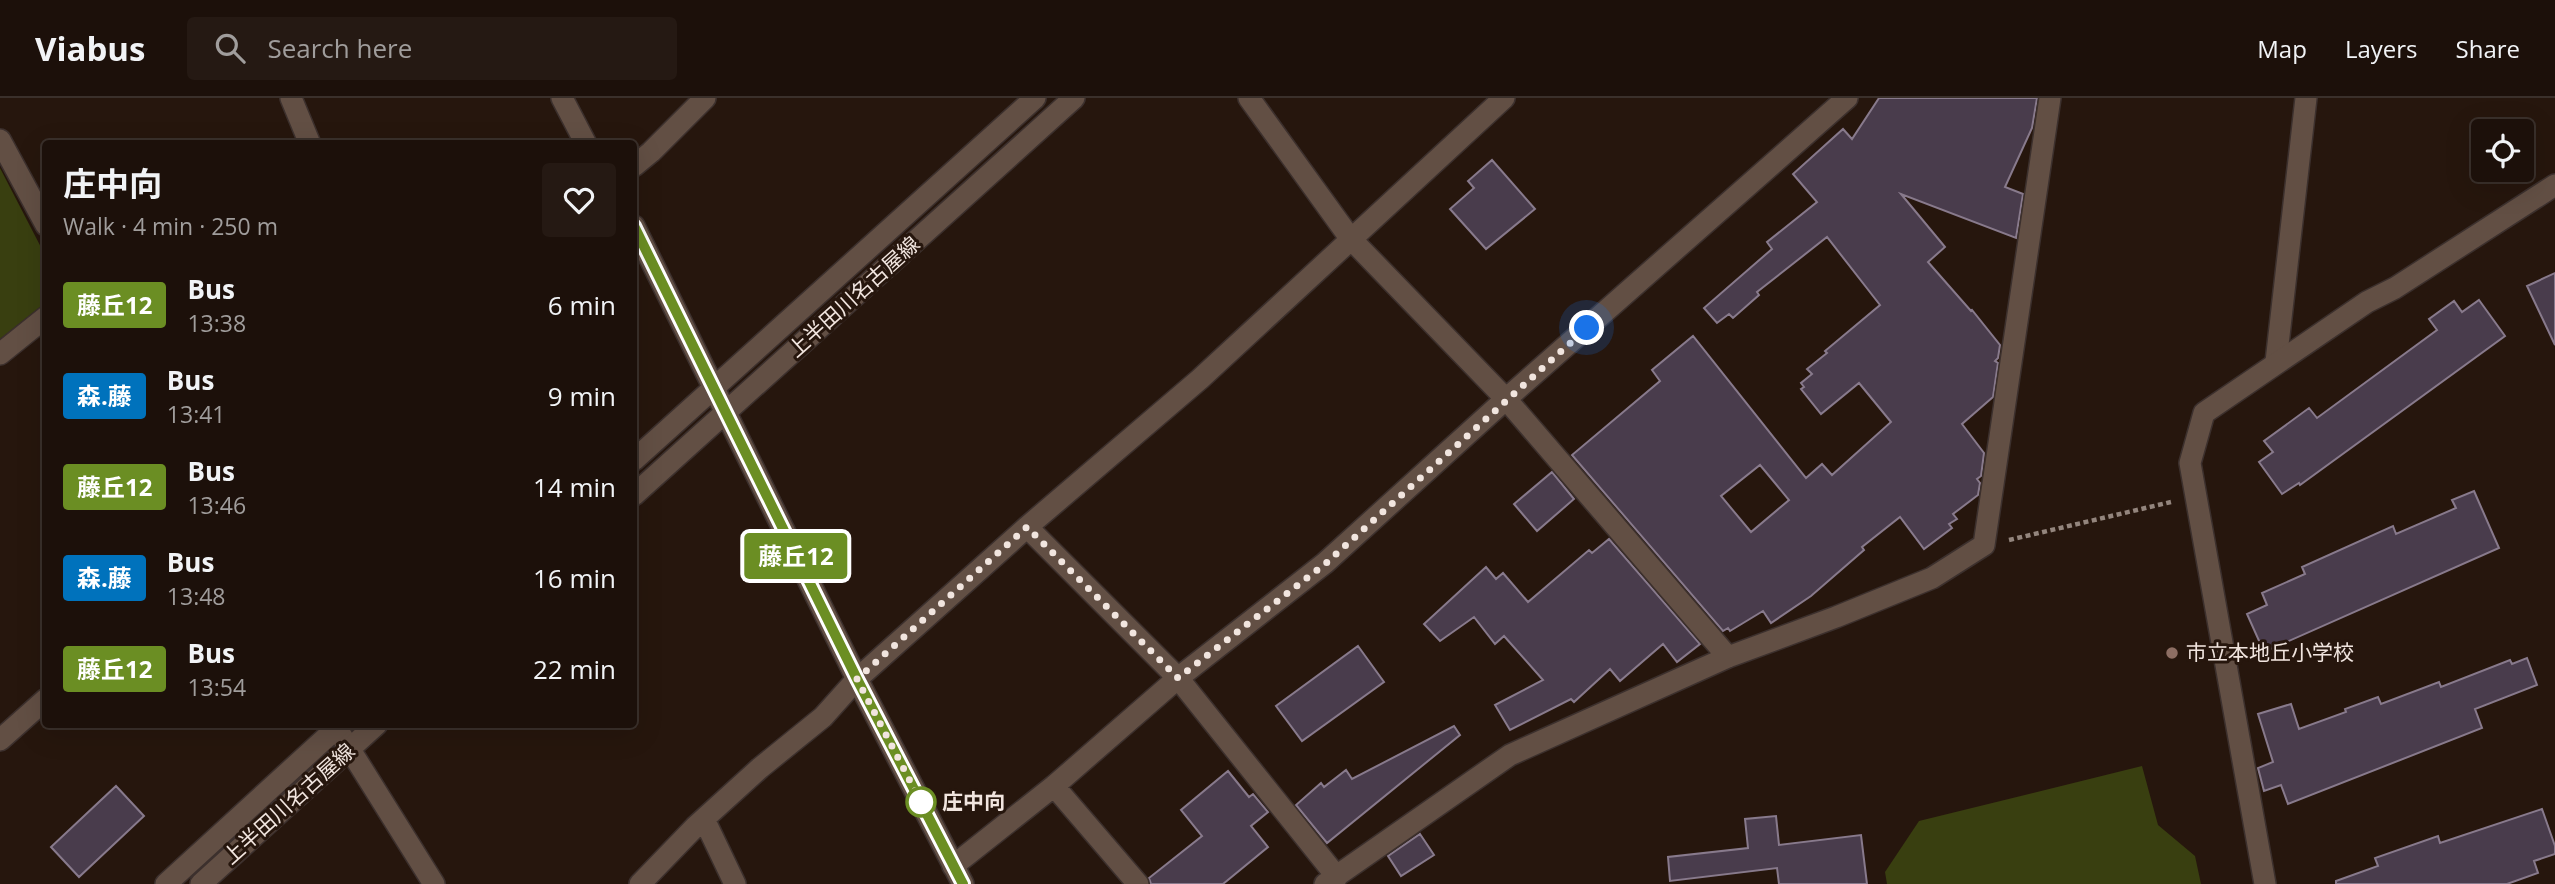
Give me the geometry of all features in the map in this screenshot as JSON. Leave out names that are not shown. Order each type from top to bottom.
[{"type":"street","points":[[291,98],[308,140]]},
{"type":"street","points":[[562,98],[584,140]]},
{"type":"street","points":[[637,164],[705,98]]},
{"type":"street","name":"上半田川名古屋線","points":[[637,457],[1035,98]]},
{"type":"street","name":"上半田川名古屋線","points":[[637,492],[1074,98]]},
{"type":"street","points":[[1249,98],[1350,238],[1506,399],[1728,657]]},
{"type":"street","points":[[640,884],[704,819],[760,768],[823,717],[857,679],[1027,527],[1200,379],[1503,98]]},
{"type":"street","points":[[637,232],[724,414],[958,875],[1054,786],[1178,678],[1325,564],[1506,399],[1847,98]]},
{"type":"street","points":[[1027,527],[1178,678],[1331,880],[1510,755],[1728,657],[1933,578],[1984,545],[2021,309],[2050,98]]},
{"type":"street","points":[[2276,362],[2306,98]]},
{"type":"street","points":[[0,140],[42,218]]},
{"type":"street","points":[[2265,884],[2190,463],[2204,413],[2367,302],[2395,288],[2555,185]]},
{"type":"street","points":[[0,354],[42,320]]},
{"type":"street","points":[[0,740],[42,703]]},
{"type":"street","name":"上半田川名古屋線","points":[[166,884],[336,728]]},
{"type":"street","points":[[339,728],[434,884]]},
{"type":"street","name":"上半田川名古屋線","points":[[201,884],[373,728]]},
{"type":"street","points":[[1054,786],[1138,884]]},
{"type":"street","points":[[704,819],[735,884]]},
{"type":"path","points":[[1984,545],[2197,496]]},
{"type":"green space","points":[[0,168],[42,249],[42,305],[0,339]]},
{"type":"green space","points":[[2142,766],[2158,825],[2195,856],[2201,884],[1887,884],[1885,872],[1919,821]]},
{"type":"building","points":[[1879,98],[2037,98],[2032,128],[2005,187],[2023,194],[2016,238],[1901,194],[1945,247],[1928,262],[2000,345],[1995,361],[1998,363],[1993,397],[1962,424],[1984,453],[1981,476],[1977,479],[1980,483],[1978,495],[1953,514],[1957,519],[1949,524],[1952,528],[1924,549],[1900,517],[1862,547],[1864,550],[1811,596],[1771,623],[1763,611],[1730,631],[1728,628],[1723,631],[1572,455],[1660,381],[1652,370],[1693,336],[1806,478],[1822,464],[1832,475],[1891,422],[1859,383],[1821,414],[1801,389],[1804,387],[1801,383],[1812,374],[1807,369],[1880,305],[1827,237],[1757,292],[1759,295],[1733,318],[1729,314],[1717,323],[1704,308],[1772,249],[1767,242],[1817,202],[1793,174],[1843,129],[1852,139]],"holes":[[[1760,465],[1789,500],[1751,532],[1721,496]]]},
{"type":"building","points":[[1492,160],[1535,209],[1486,249],[1450,209],[1474,188],[1468,181]]},
{"type":"building","points":[[2555,273],[2555,345],[2527,286]]},
{"type":"building","points":[[2479,300],[2505,336],[2300,485],[2299,483],[2282,494],[2259,462],[2273,452],[2264,441],[2309,408],[2317,418],[2437,330],[2429,319],[2454,301],[2462,312]]},
{"type":"building","points":[[1552,472],[1574,499],[1537,531],[1514,504]]},
{"type":"building","points":[[2474,491],[2499,548],[2264,652],[2247,614],[2267,605],[2262,593],[2305,574],[2302,567],[2393,526],[2396,534],[2456,508],[2452,500]]},
{"type":"building","points":[[1609,539],[1700,644],[1677,662],[1663,644],[1620,681],[1610,669],[1574,702],[1571,699],[1510,730],[1495,705],[1543,680],[1504,636],[1495,644],[1474,617],[1440,641],[1424,624],[1486,567],[1496,579],[1503,573],[1528,602],[1589,550],[1592,553]]},
{"type":"building","points":[[1358,646],[1384,682],[1302,741],[1276,706]]},
{"type":"building","points":[[2527,658],[2537,685],[2475,709],[2482,728],[2288,804],[2281,785],[2264,791],[2258,768],[2273,762],[2258,714],[2291,704],[2299,729],[2378,697],[2381,704],[2439,682],[2441,687],[2510,660],[2512,664]]},
{"type":"building","points":[[1454,726],[1460,735],[1327,843],[1296,805],[1321,783],[1324,787],[1346,770],[1352,779]]},
{"type":"building","points":[[1228,771],[1249,797],[1253,794],[1268,812],[1251,826],[1268,847],[1223,884],[1151,884],[1149,878],[1202,836],[1181,810]]},
{"type":"building","points":[[116,786],[144,816],[79,877],[51,847]]},
{"type":"building","points":[[2542,809],[2555,846],[2555,854],[2534,861],[2538,873],[2507,884],[2336,884],[2336,881],[2378,866],[2375,858],[2438,836],[2440,843]]},
{"type":"building","points":[[1776,816],[1779,845],[1861,835],[1867,884],[1779,884],[1777,868],[1670,881],[1668,857],[1748,848],[1745,819]]},
{"type":"building","points":[[1420,834],[1434,855],[1401,876],[1388,856]]},
{"type":"bus line","name":"藤丘12","points":[[637,232],[724,414],[963,884]]},
{"type":"place","name":"市立本地丘小学校","points":[[2172,653]]},
{"type":"place","name":"庄中向","points":[[921,802]]},
{"type":"route","points":[[921,802],[857,679],[1027,527],[1178,678],[1325,564],[1587,328]]}]
